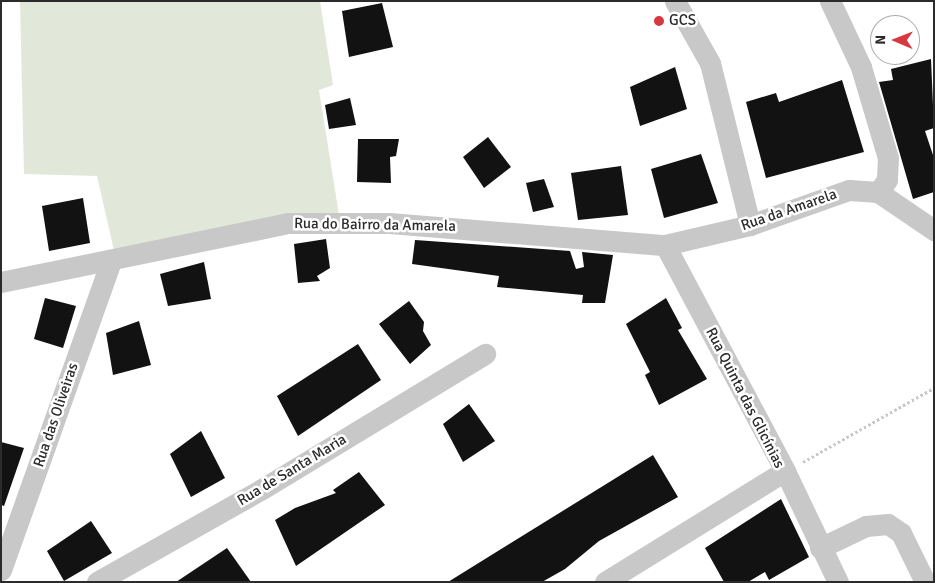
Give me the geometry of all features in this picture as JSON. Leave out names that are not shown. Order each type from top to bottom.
[{"type":"street","points":[[675,1],[710,62],[750,225]]},
{"type":"street","points":[[830,1],[861,67],[888,158],[887,180],[878,192],[934,230]]},
{"type":"street","name":"Rua da Amarela","points":[[665,245],[750,225],[850,190],[878,192]]},
{"type":"street","name":"Rua do Bairro da Amarela","points":[[1,282],[110,260],[201,238],[288,224],[398,223],[665,245]]},
{"type":"street","name":"Rua Quinta das Glicínias","points":[[605,582],[785,471],[665,245]]},
{"type":"street","name":"Rua das Oliveiras","points":[[1,570],[110,260]]},
{"type":"street","name":"Rua de Santa Maria","points":[[97,582],[262,489],[485,354]]},
{"type":"street","points":[[785,471],[820,548],[838,582]]},
{"type":"street","points":[[820,548],[866,526],[888,524],[901,533],[925,582]]},
{"type":"path","points":[[785,471],[934,388]]},
{"type":"green space","points":[[320,1],[333,85],[319,90],[339,215],[115,255],[97,176],[24,174],[20,2]]},
{"type":"building","points":[[382,3],[393,47],[349,57],[342,11]]},
{"type":"building","points":[[931,59],[934,128],[925,131],[934,158],[934,192],[913,199],[879,82],[893,80],[891,69],[907,65],[920,65],[920,62]]},
{"type":"building","points":[[675,67],[687,109],[640,126],[630,87]]},
{"type":"building","points":[[842,80],[864,152],[766,178],[746,102],[776,93],[779,102]]},
{"type":"building","points":[[350,98],[356,125],[329,129],[325,105]]},
{"type":"building","points":[[488,137],[511,167],[484,188],[463,157]]},
{"type":"building","points":[[358,139],[399,139],[396,156],[390,157],[391,183],[357,182]]},
{"type":"building","points":[[701,154],[718,203],[664,218],[651,169]]},
{"type":"building","points":[[621,166],[628,215],[578,220],[571,173]]},
{"type":"building","points":[[544,179],[554,207],[533,212],[526,183]]},
{"type":"building","points":[[83,198],[90,243],[49,251],[42,206]]},
{"type":"building","points":[[326,239],[330,268],[317,276],[320,281],[298,283],[294,244]]},
{"type":"building","points":[[415,240],[570,251],[576,269],[584,267],[582,252],[613,255],[605,303],[582,303],[583,295],[497,287],[499,276],[412,264]]},
{"type":"building","points":[[204,262],[211,299],[168,306],[160,274]]},
{"type":"building","points":[[45,298],[76,306],[63,348],[34,339]]},
{"type":"building","points":[[666,298],[682,328],[678,330],[707,379],[659,405],[645,375],[650,372],[626,324]]},
{"type":"building","points":[[409,301],[424,322],[423,331],[431,345],[410,364],[379,324]]},
{"type":"building","points":[[139,321],[151,365],[113,375],[106,333]]},
{"type":"building","points":[[358,344],[381,380],[298,436],[277,396]]},
{"type":"building","points":[[469,404],[495,441],[463,462],[443,424]]},
{"type":"building","points":[[201,431],[225,478],[191,497],[170,454]]},
{"type":"building","points":[[1,442],[24,448],[4,506],[1,505]]},
{"type":"building","points":[[653,455],[678,497],[599,541],[565,569],[542,582],[448,582]]},
{"type":"building","points":[[359,472],[385,505],[296,566],[275,520],[295,508],[336,493],[333,490]]},
{"type":"building","points":[[781,499],[809,557],[769,580],[765,572],[748,582],[724,582],[705,548]]},
{"type":"building","points":[[91,521],[112,553],[64,581],[47,551]]},
{"type":"building","points":[[227,548],[251,582],[176,582]]},
{"type":"place","name":"GCS","points":[[659,21]]}]
